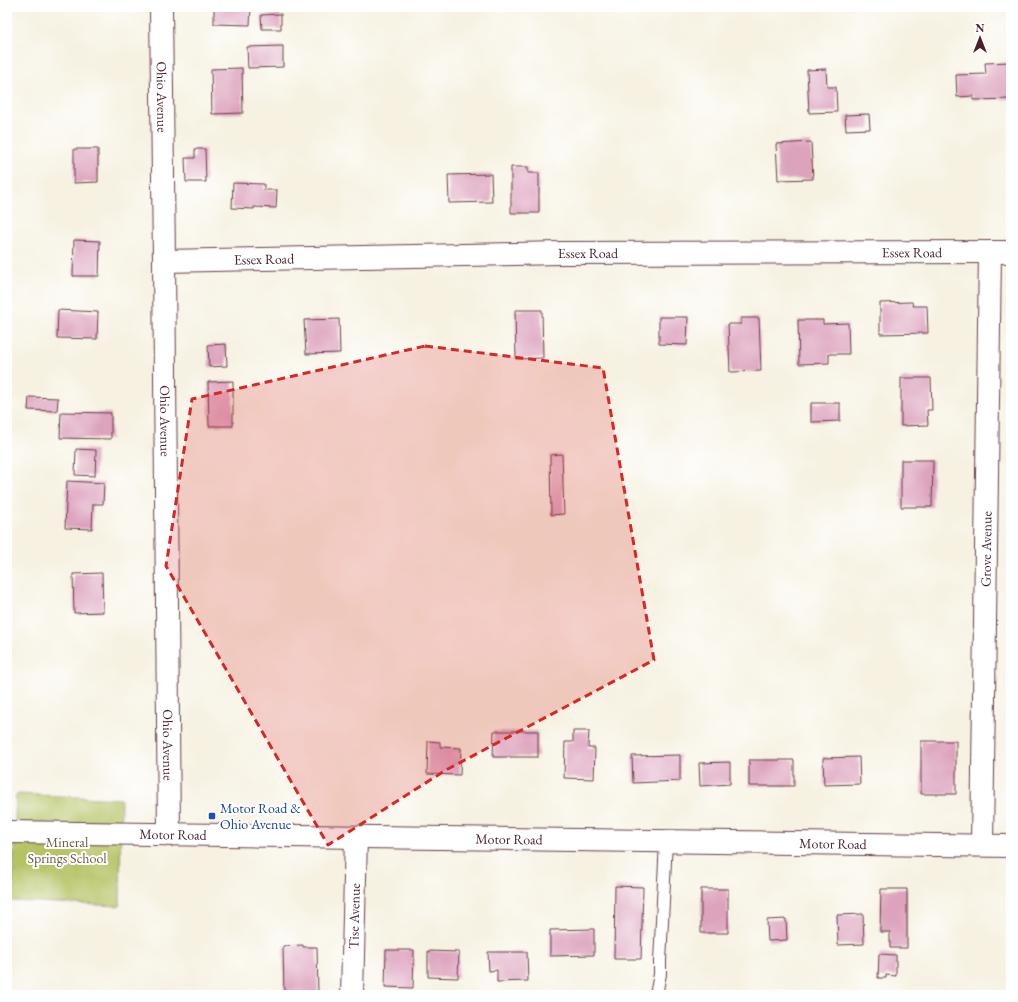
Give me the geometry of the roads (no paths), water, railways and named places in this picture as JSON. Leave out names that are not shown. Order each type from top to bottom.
[{"type":"street","name":"Ohio Avenue","points":[[161,7],[169,835]]},
{"type":"street","name":"Grove Avenue","points":[[982,845],[990,252]]},
{"type":"street","name":"Essex Road","points":[[164,261],[559,253],[1011,252]]},
{"type":"street","name":"Motor Road","points":[[7,832],[1011,846]]},
{"type":"street","name":"Tise Avenue","points":[[352,995],[356,837]]},
{"type":"lane","points":[[656,995],[660,974],[666,841]]},
{"type":"place","name":"Motor Road & Ohio Avenue","points":[[212,816]]},
{"type":"park label","name":"Mineral Springs School","points":[[67,850]]}]
